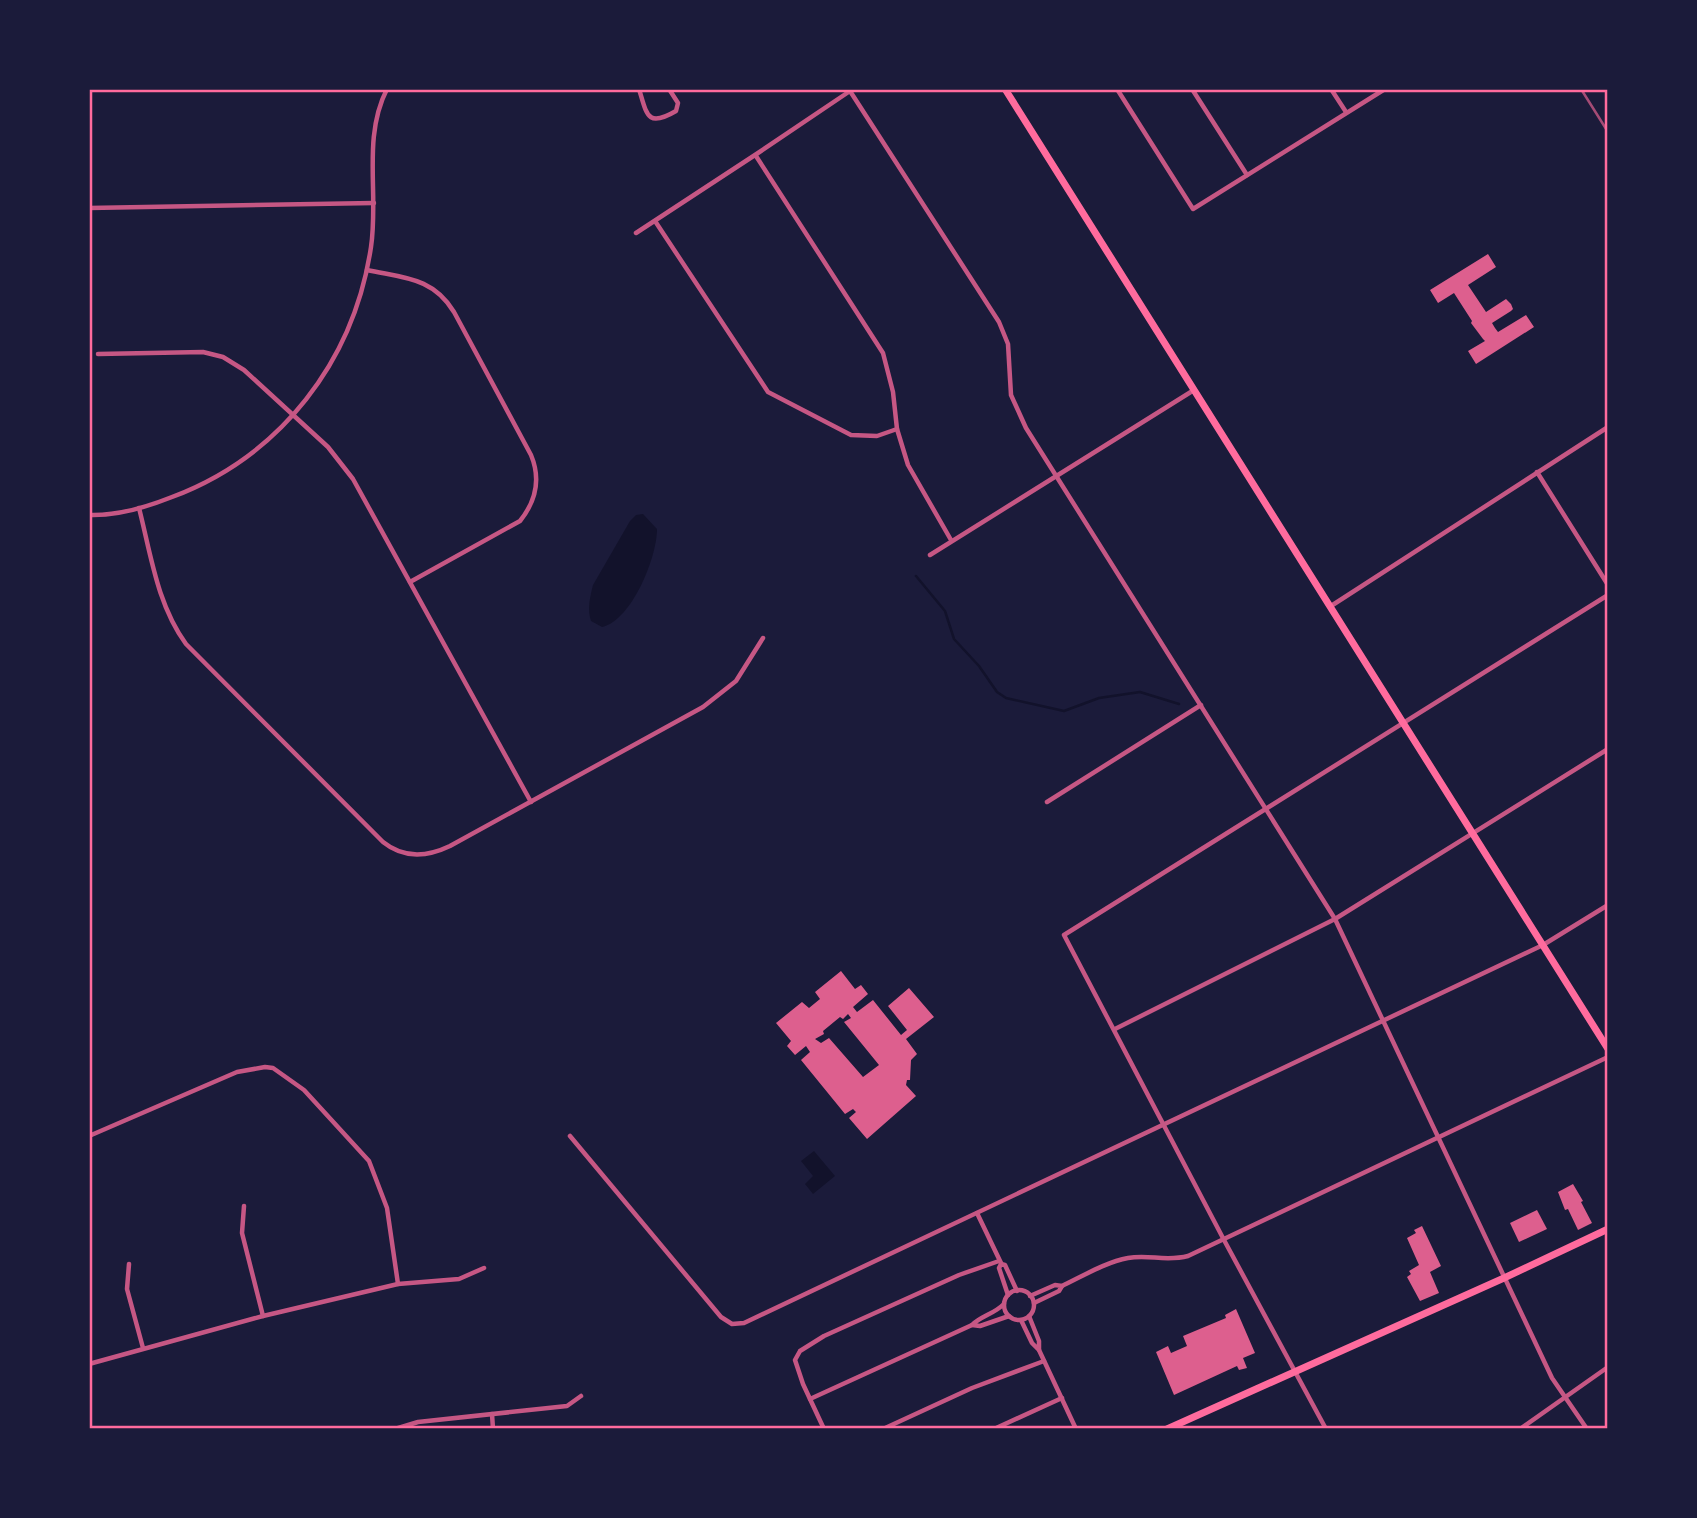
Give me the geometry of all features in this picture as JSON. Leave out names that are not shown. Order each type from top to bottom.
[{"type":"main road","points":[[1005,89],[1608,1049]]},
{"type":"main road","points":[[1167,1429],[1608,1229]]},
{"type":"street","points":[[89,515],[139,508],[211,481],[248,457],[294,416],[322,380],[340,349],[353,318],[367,270],[374,203],[374,127],[387,89]]},
{"type":"street","points":[[639,89],[646,112],[652,118],[661,120],[676,111],[678,103],[669,89]]},
{"type":"street","points":[[1117,89],[1193,209],[1385,89]]},
{"type":"street","points":[[1192,89],[1247,175]]},
{"type":"street","points":[[1331,89],[1346,112]]},
{"type":"street","points":[[636,233],[850,91],[999,322],[1008,344],[1011,395],[1026,428],[1335,919],[1552,1378],[1587,1429]]},
{"type":"street","points":[[755,155],[883,354],[893,392],[897,429],[908,465],[951,540]]},
{"type":"street","points":[[89,208],[374,203]]},
{"type":"street","points":[[654,220],[768,391],[851,435],[877,436],[897,429]]},
{"type":"street","points":[[367,270],[426,284],[441,294],[454,312],[531,455],[537,473],[531,505],[520,521],[410,582]]},
{"type":"street","points":[[97,354],[214,353],[244,370],[342,462],[531,802]]},
{"type":"street","points":[[930,555],[1194,390]]},
{"type":"street","points":[[1331,606],[1608,427]]},
{"type":"street","points":[[1537,472],[1608,585]]},
{"type":"street","points":[[139,508],[162,600],[168,617],[181,637],[390,847],[407,854],[440,851],[715,699],[745,670],[763,638]]},
{"type":"street","points":[[1326,1429],[1064,935],[1608,595]]},
{"type":"street","points":[[1047,802],[1201,705]]},
{"type":"street","points":[[1115,1029],[1335,919],[1608,749]]},
{"type":"street","points":[[570,1136],[717,1312],[732,1324],[744,1323],[1543,945],[1608,905]]},
{"type":"street","points":[[1030,1296],[1055,1285],[1062,1286],[1121,1260],[1145,1257],[1178,1259],[1224,1240],[1608,1057]]},
{"type":"street","points":[[89,1136],[237,1072],[273,1068],[304,1090],[369,1161],[387,1209],[397,1284]]},
{"type":"street","points":[[244,1206],[242,1233],[263,1316]]},
{"type":"street","points":[[977,1213],[1017,1291],[1030,1296],[1034,1303]]},
{"type":"street","points":[[810,1399],[995,1314],[1005,1304],[1008,1296],[999,1268],[1000,1262]]},
{"type":"street","points":[[824,1429],[795,1360],[800,1351],[807,1345],[959,1275],[1000,1262]]},
{"type":"street","points":[[129,1264],[127,1289],[144,1348]]},
{"type":"street","points":[[89,1364],[263,1316],[397,1284],[459,1279],[484,1268]]},
{"type":"street","points":[[972,1325],[980,1326],[1009,1316],[1021,1320],[1029,1316],[1034,1303],[1059,1292],[1062,1286]]},
{"type":"street","points":[[1008,1296],[1017,1291]]},
{"type":"street","points":[[1005,1304],[1009,1316]]},
{"type":"street","points":[[1029,1316],[1039,1341],[1039,1350]]},
{"type":"street","points":[[1021,1320],[1032,1343],[1039,1350],[1076,1429]]},
{"type":"street","points":[[883,1429],[972,1388],[1044,1361]]},
{"type":"street","points":[[1520,1429],[1608,1367]]},
{"type":"street","points":[[395,1429],[418,1422],[567,1406],[581,1396]]},
{"type":"street","points":[[994,1429],[1062,1398]]},
{"type":"street","points":[[492,1414],[493,1429]]},
{"type":"shaded area","points":[[643,514],[657,529],[648,570],[633,600],[623,613],[602,627],[591,621],[589,603],[593,585],[630,521],[636,515]]},
{"type":"shaded area","points":[[814,1151],[835,1176],[813,1194],[805,1184],[813,1176],[801,1161]]},
{"type":"building","points":[[1488,254],[1496,267],[1468,285],[1486,312],[1506,299],[1511,304],[1511,311],[1492,323],[1495,328],[1498,332],[1526,315],[1534,327],[1476,364],[1468,351],[1485,341],[1454,293],[1438,303],[1430,290]]},
{"type":"building","points":[[841,971],[855,989],[861,985],[868,994],[853,1007],[857,1012],[873,1000],[901,1035],[907,1030],[888,1006],[909,988],[934,1017],[906,1039],[917,1054],[911,1060],[910,1080],[907,1080],[906,1085],[916,1096],[867,1139],[849,1118],[856,1112],[853,1109],[845,1114],[801,1060],[810,1052],[806,1046],[795,1055],[787,1046],[791,1041],[776,1023],[802,1002],[809,1008],[820,999],[815,992]],"holes":[[[848,1014],[851,1018],[844,1022],[879,1065],[863,1077],[829,1038],[821,1043],[815,1039],[824,1034],[823,1031],[840,1017],[843,1019]]]},
{"type":"building","points":[[1573,1184],[1592,1223],[1578,1230],[1568,1209],[1565,1210],[1558,1192]]},
{"type":"building","points":[[1537,1210],[1547,1229],[1519,1242],[1510,1223]]},
{"type":"building","points":[[1422,1226],[1441,1266],[1430,1272],[1439,1293],[1420,1301],[1407,1277],[1411,1274],[1409,1271],[1419,1265],[1407,1238]]},
{"type":"building","points":[[1236,1309],[1255,1353],[1243,1358],[1247,1368],[1239,1370],[1237,1366],[1174,1395],[1156,1352],[1168,1346],[1171,1353],[1187,1346],[1183,1336],[1226,1318],[1225,1315]]},
{"type":"waterway","points":[[916,576],[945,611],[954,639],[979,666],[997,692],[1006,698],[1064,711],[1099,698],[1140,692],[1179,704]]},
{"type":"railway","points":[[1581,89],[1608,132]]}]
